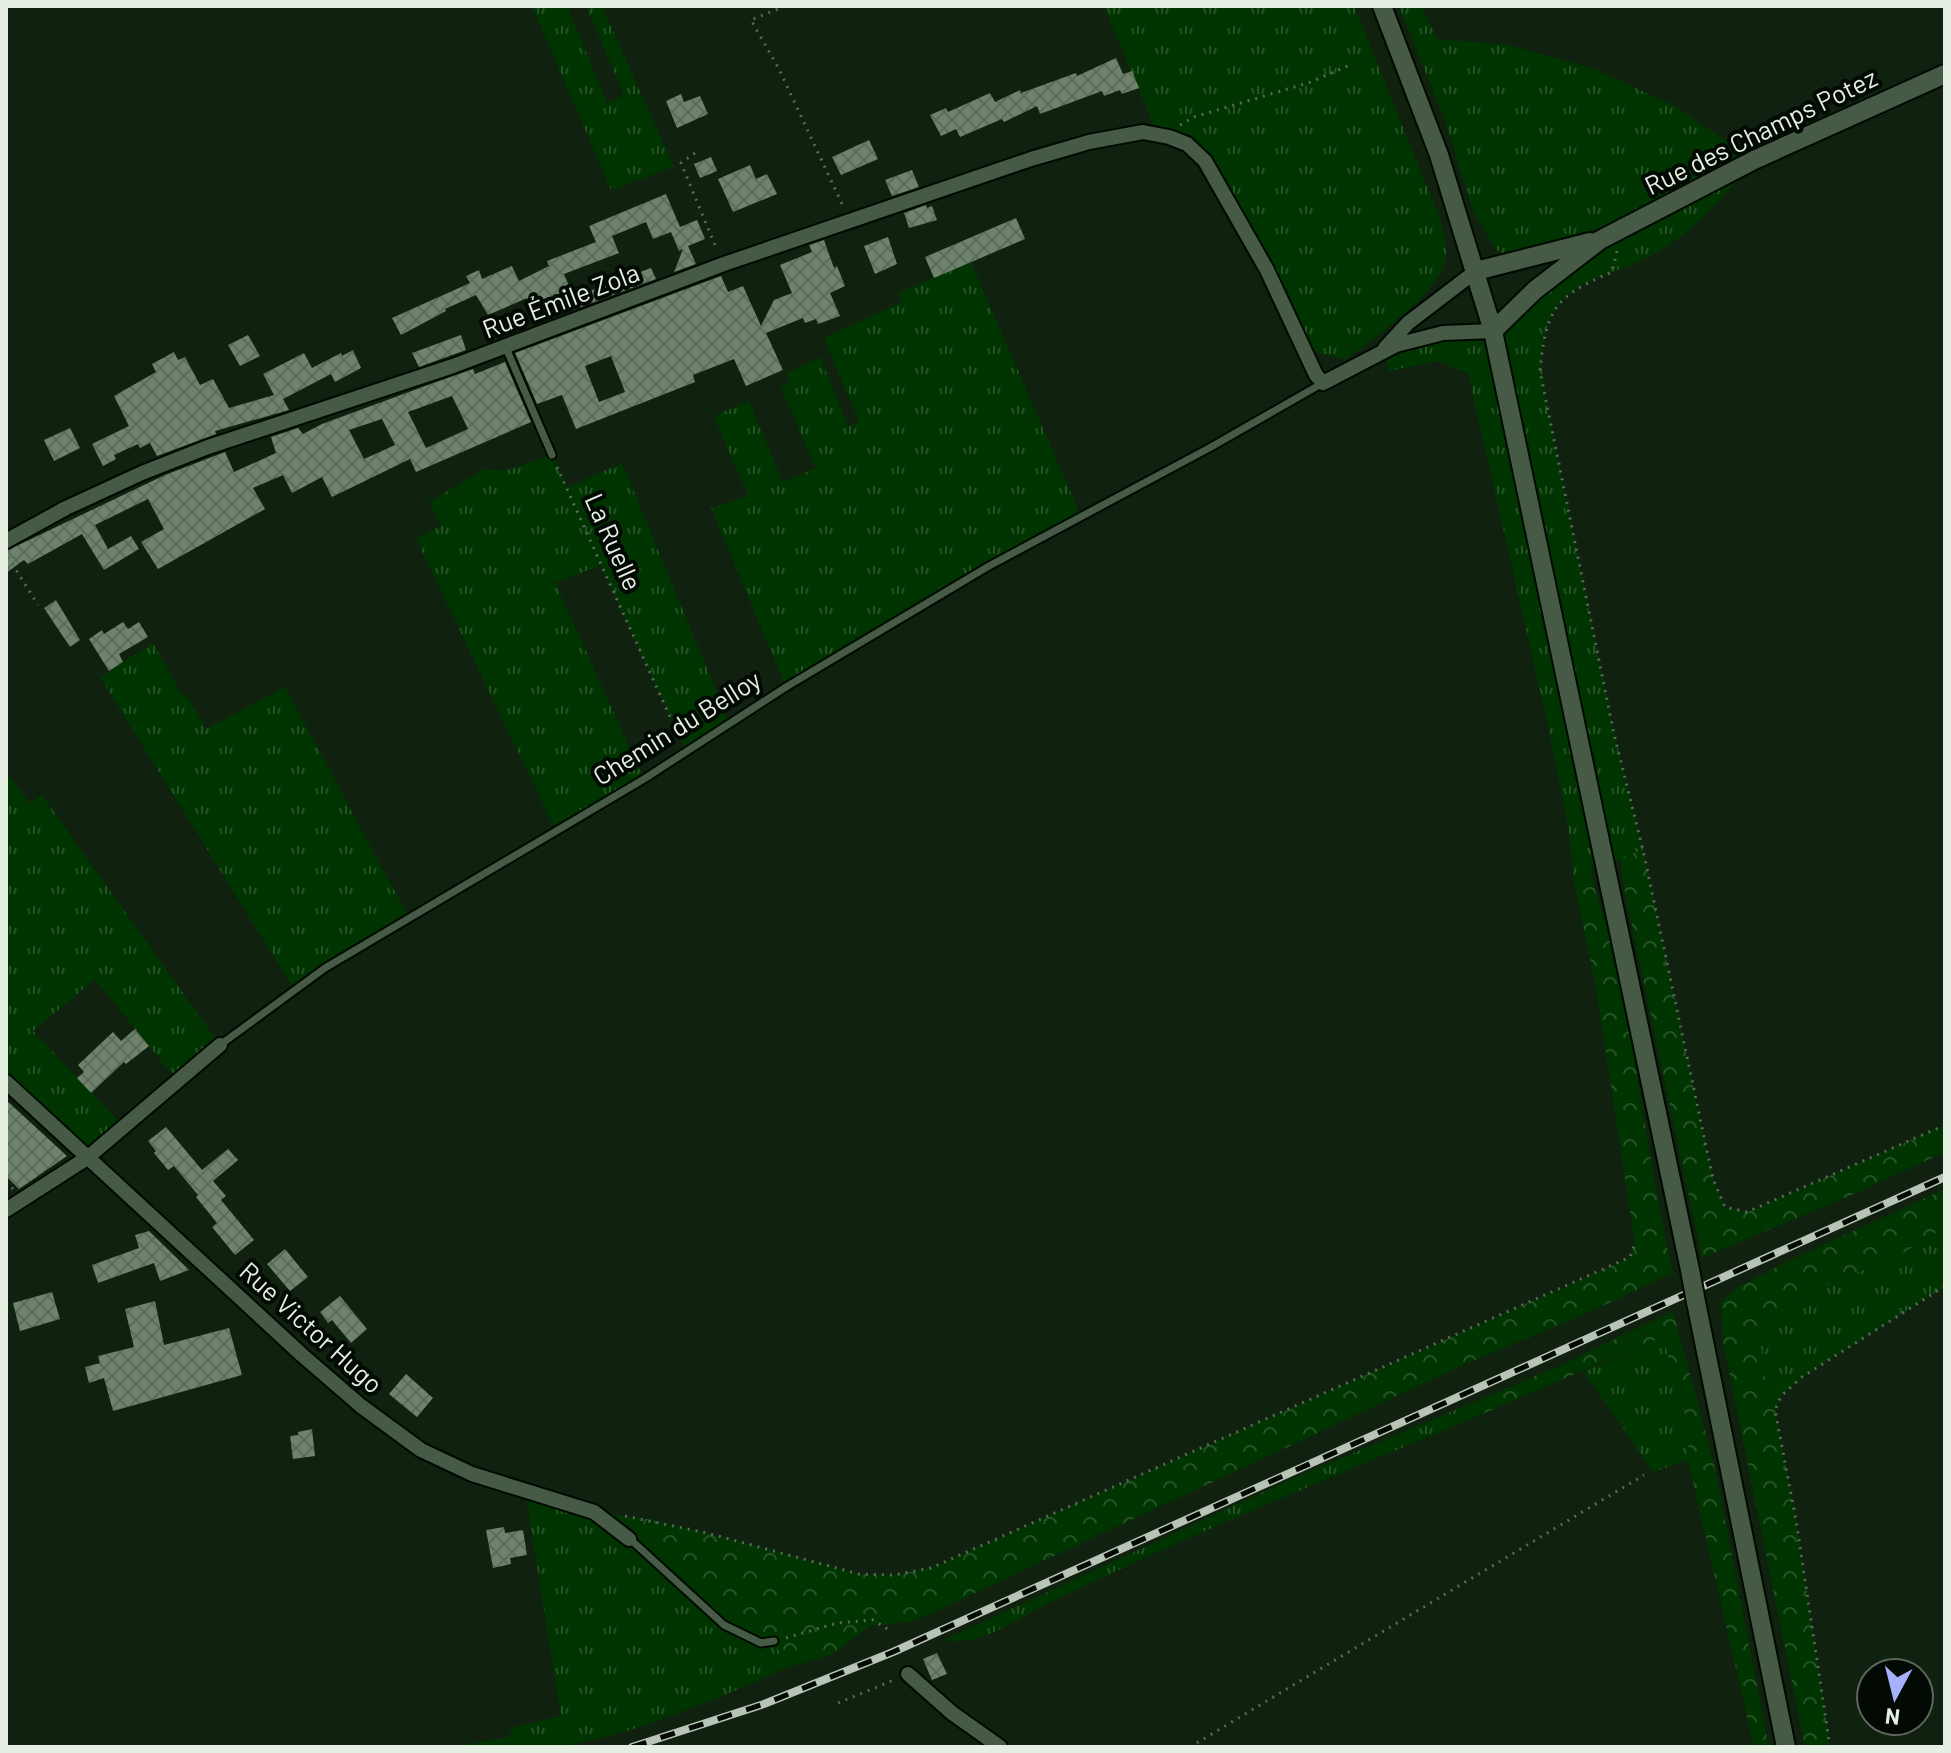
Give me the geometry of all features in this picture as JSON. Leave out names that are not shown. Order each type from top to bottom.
[{"type":"street","points":[[1382,6],[1439,155],[1493,331],[1690,1270],[1786,1747]]},
{"type":"street","name":"Rue des Champs Potez","points":[[1493,331],[1535,290],[1600,240],[1754,160],[1945,74]]},
{"type":"street","name":"Rue Émile Zola","points":[[6,541],[66,508],[208,447],[506,348],[724,264],[1089,142],[1143,132],[1169,137]]},
{"type":"street","points":[[1169,137],[1187,144],[1205,161],[1267,270],[1316,375],[1323,383],[1383,350],[1443,333],[1493,331]]},
{"type":"street","name":"Rue des Champs Potez","points":[[1476,271],[1600,240]]},
{"type":"street","points":[[1383,350],[1408,323],[1476,271]]},
{"type":"street","name":"Chemin du Belloy","points":[[6,1210],[87,1158],[220,1045]]},
{"type":"street","name":"Rue Victor Hugo","points":[[6,1082],[361,1406],[421,1450],[472,1474],[594,1512],[629,1539]]},
{"type":"street","points":[[908,1674],[952,1713],[1000,1747]]},
{"type":"lane","points":[[506,348],[552,455]]},
{"type":"lane","name":"Chemin du Belloy","points":[[220,1045],[325,968],[644,779],[786,687],[989,566],[1323,383]]},
{"type":"lane","points":[[629,1539],[724,1625],[761,1643],[774,1641]]},
{"type":"path","points":[[785,6],[751,20],[779,69],[850,222]]},
{"type":"path","points":[[1169,137],[1177,127],[1194,117],[1311,82],[1352,64]]},
{"type":"path","points":[[695,153],[681,163],[724,264]]},
{"type":"path","points":[[1623,228],[1612,272],[1579,286],[1551,315],[1543,342],[1540,371],[1614,734],[1643,850],[1713,1179],[1725,1207],[1747,1212],[1945,1125]]},
{"type":"path","name":"La Ruelle","points":[[552,455],[686,752]]},
{"type":"path","points":[[6,554],[38,605]]},
{"type":"path","points":[[594,1512],[692,1529],[859,1574],[894,1575],[931,1568],[1630,1257],[1635,1244]]},
{"type":"path","points":[[1830,1747],[1796,1520],[1775,1410],[1781,1396],[1802,1377],[1945,1286]]},
{"type":"path","points":[[1190,1747],[1644,1475]]},
{"type":"path","points":[[774,1641],[837,1623],[873,1620],[889,1630]]},
{"type":"path","points":[[838,1703],[908,1674]]},
{"type":"green space","points":[[532,6],[567,6],[607,103],[624,95],[586,6],[602,6],[674,167],[611,190]]},
{"type":"green space","points":[[1104,6],[1354,6],[1442,224],[1446,256],[1433,284],[1420,299],[1346,359],[1321,354],[1301,343],[1205,161],[1154,126]]},
{"type":"green space","points":[[1399,6],[1421,6],[1438,39],[1509,45],[1592,68],[1675,106],[1754,160],[1682,236],[1643,260],[1579,287],[1563,299],[1546,330],[1542,365],[1550,420],[1614,734],[1643,850],[1592,869],[1574,882],[1569,831],[1548,725],[1468,374],[1439,361],[1389,371],[1383,350],[1493,331],[1598,241],[1509,263],[1493,245],[1473,211],[1446,123]]},
{"type":"green space","points":[[971,262],[1079,517],[786,687],[711,508],[748,496],[714,416],[749,401],[783,482],[816,468],[781,388],[790,383],[786,374],[820,357],[848,427],[859,422],[824,338],[902,302],[898,293]]},
{"type":"green space","points":[[552,455],[567,488],[622,463],[730,724],[686,752],[601,565],[555,583],[644,779],[556,831],[416,539],[441,526],[429,502],[485,469],[504,471]]},
{"type":"green space","points":[[153,643],[182,695],[185,693],[206,729],[285,687],[409,918],[294,989],[100,677]]},
{"type":"green space","points":[[8,775],[30,803],[42,795],[220,1045],[178,1082],[95,979],[33,1031],[124,1127],[87,1158],[6,1082]]},
{"type":"green space","points":[[1643,850],[1713,1179],[1725,1207],[1748,1212],[1945,1125],[1945,1152],[1702,1258],[1625,893],[1620,858]]},
{"type":"green space","points":[[1591,869],[1618,963],[1673,1273],[1461,1366],[915,1621],[870,1626],[832,1654],[787,1668],[774,1641],[761,1643],[724,1625],[594,1512],[647,1519],[707,1533],[859,1574],[894,1575],[931,1568],[1630,1258],[1635,1244],[1595,982],[1574,882]]},
{"type":"green space","points":[[1945,1189],[1945,1227],[1897,1257],[1812,1290],[1759,1324],[1763,1370],[1775,1410],[1796,1520],[1830,1747],[1805,1747],[1723,1341],[1721,1302],[1735,1289],[1788,1261]]},
{"type":"green space","points":[[1945,1227],[1945,1286],[1802,1377],[1781,1396],[1775,1410],[1763,1370],[1759,1324],[1812,1290],[1897,1257]]},
{"type":"green space","points":[[1673,1311],[1715,1468],[1769,1747],[1754,1747],[1688,1460],[1689,1427],[1663,1338],[1471,1419],[1465,1406],[1561,1365]]},
{"type":"green space","points":[[1663,1338],[1689,1427],[1688,1460],[1653,1472],[1584,1372]]},
{"type":"green space","points":[[1465,1406],[1471,1419],[1155,1553],[985,1635],[971,1640],[944,1640],[1296,1477]]},
{"type":"green space","points":[[525,1491],[594,1512],[774,1641],[787,1668],[644,1726],[585,1742],[531,1749],[453,1747],[509,1737],[513,1727],[561,1716]]},
{"type":"building","points":[[1116,58],[1123,74],[1132,71],[1139,88],[1104,96],[1102,91],[1040,114],[1037,106],[1004,122],[1002,119],[960,137],[956,129],[941,136],[930,115],[946,108],[948,112],[990,93],[995,102],[1020,90],[1021,93],[1076,73],[1077,76]]},
{"type":"building","points":[[681,94],[684,102],[700,96],[708,114],[677,128],[666,101]]},
{"type":"building","points":[[869,140],[878,159],[841,175],[832,157]]},
{"type":"building","points":[[711,157],[717,171],[700,178],[694,164]]},
{"type":"building","points":[[750,165],[756,179],[767,174],[777,194],[733,212],[718,179]]},
{"type":"building","points":[[912,170],[919,187],[892,196],[885,180]]},
{"type":"building","points":[[666,194],[680,227],[697,220],[705,239],[688,246],[696,264],[674,272],[683,249],[679,251],[671,232],[653,239],[646,222],[612,236],[619,253],[564,274],[572,293],[533,311],[527,298],[488,315],[476,295],[401,335],[392,318],[470,283],[466,276],[479,270],[482,279],[512,266],[519,281],[549,266],[547,261],[596,242],[589,226]]},
{"type":"building","points":[[926,205],[927,208],[932,206],[937,220],[909,228],[904,213]]},
{"type":"building","points":[[1016,218],[1025,239],[934,278],[925,257]]},
{"type":"building","points":[[888,237],[897,264],[875,274],[864,246]]},
{"type":"building","points":[[824,240],[834,268],[837,266],[845,286],[830,293],[840,316],[818,324],[816,319],[805,323],[803,318],[766,333],[783,370],[746,386],[734,359],[693,375],[695,382],[576,429],[562,395],[537,404],[515,353],[721,276],[728,292],[743,286],[761,326],[774,300],[792,293],[780,265],[812,252],[809,245]],"holes":[[[611,356],[625,392],[599,402],[585,366]]]},
{"type":"building","points":[[651,268],[656,279],[570,311],[565,300]]},
{"type":"building","points":[[248,335],[260,356],[240,366],[228,345]]},
{"type":"building","points":[[461,335],[466,350],[419,367],[412,353]]},
{"type":"building","points":[[353,350],[361,368],[335,382],[331,374],[283,399],[289,410],[215,431],[216,434],[157,456],[150,443],[140,448],[138,444],[114,455],[116,459],[103,466],[92,444],[129,426],[114,396],[156,372],[152,364],[174,352],[178,360],[185,357],[200,385],[213,379],[229,408],[274,395],[263,374],[304,353],[312,368]]},
{"type":"building","points":[[505,362],[531,422],[416,472],[410,459],[332,497],[322,477],[292,493],[283,475],[253,488],[265,509],[158,569],[141,542],[164,529],[148,499],[95,525],[108,549],[131,536],[139,549],[104,570],[82,534],[28,564],[24,560],[6,573],[6,551],[165,475],[225,452],[234,472],[276,453],[271,437],[298,428],[303,434],[322,424],[473,369],[475,374]],"holes":[[[452,396],[468,429],[426,448],[408,412]],[[382,419],[395,445],[364,459],[349,430]]]},
{"type":"building","points":[[70,428],[80,448],[54,461],[44,440]]},
{"type":"building","points":[[56,600],[80,640],[70,647],[44,608]]},
{"type":"building","points":[[123,622],[128,629],[139,622],[148,637],[119,654],[123,662],[109,671],[89,639]]},
{"type":"building","points":[[135,1029],[149,1046],[126,1064],[124,1062],[91,1093],[77,1078],[84,1072],[78,1065],[113,1032],[121,1041]]},
{"type":"building","points":[[6,1100],[67,1156],[19,1189],[6,1176]]},
{"type":"building","points":[[166,1127],[202,1170],[228,1149],[238,1160],[213,1181],[226,1196],[221,1200],[254,1240],[235,1255],[212,1227],[217,1223],[196,1197],[198,1195],[174,1166],[168,1170],[154,1153],[156,1151],[148,1141]]},
{"type":"building","points":[[149,1231],[189,1270],[160,1281],[154,1263],[98,1283],[92,1265],[139,1248],[135,1235]]},
{"type":"building","points":[[285,1249],[308,1277],[290,1291],[267,1264]]},
{"type":"building","points":[[52,1292],[60,1319],[20,1331],[13,1303]]},
{"type":"building","points":[[340,1296],[367,1329],[351,1343],[332,1320],[328,1323],[320,1312]]},
{"type":"building","points":[[155,1301],[164,1345],[229,1328],[242,1375],[113,1411],[104,1378],[89,1383],[85,1367],[100,1363],[98,1356],[134,1347],[125,1309]]},
{"type":"building","points":[[406,1374],[433,1398],[417,1417],[389,1394]]},
{"type":"building","points":[[312,1429],[315,1456],[293,1459],[290,1436]]},
{"type":"building","points":[[504,1527],[505,1533],[523,1530],[527,1555],[510,1558],[511,1564],[493,1568],[486,1530]]},
{"type":"building","points":[[937,1653],[947,1674],[932,1680],[923,1659]]},
{"type":"railway","points":[[632,1747],[764,1704],[893,1652],[1945,1177]]}]
